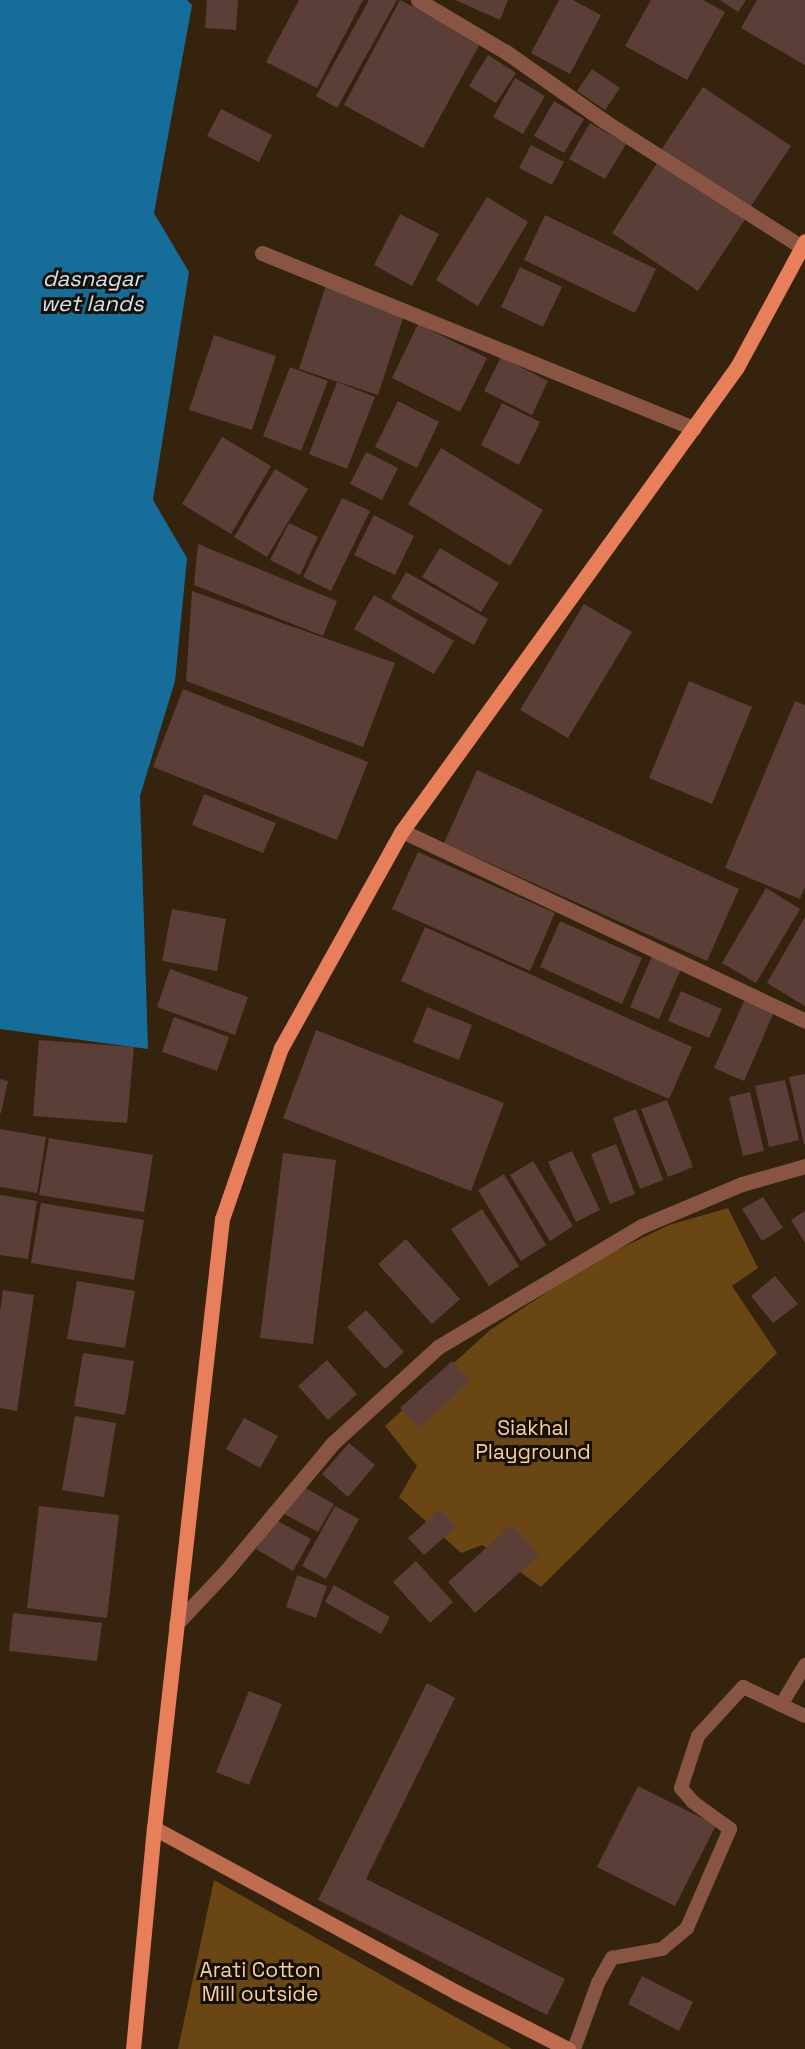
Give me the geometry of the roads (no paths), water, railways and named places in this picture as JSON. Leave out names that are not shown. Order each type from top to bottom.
[{"type":"main road","points":[[133,2049],[154,1828],[222,1219],[281,1048],[402,831],[737,368],[803,244]]},
{"type":"street","points":[[418,0],[506,52],[604,121],[803,244]]},
{"type":"street","points":[[262,253],[694,428]]},
{"type":"street","points":[[402,831],[805,1021]]},
{"type":"street","points":[[176,1624],[226,1571],[333,1443],[438,1347],[642,1226],[742,1184],[805,1166]]},
{"type":"street","points":[[154,1828],[456,1992],[568,2049]]},
{"type":"lane","points":[[781,1705],[805,1665]]},
{"type":"lane","points":[[574,2049],[598,1983],[612,1958],[662,1949],[687,1928],[730,1829],[693,1802],[681,1788],[698,1736],[743,1687],[805,1716]]},
{"type":"water","name":"dasnagar wet lands","points":[[0,0],[187,0],[192,5],[154,213],[189,272],[153,500],[187,558],[175,681],[140,796],[148,1049],[0,1029]]},
{"type":"park label","name":"Siakhal Playground","points":[[533,1440]]},
{"type":"park label","name":"Arati Cotton Mill outside","points":[[260,1982]]}]
